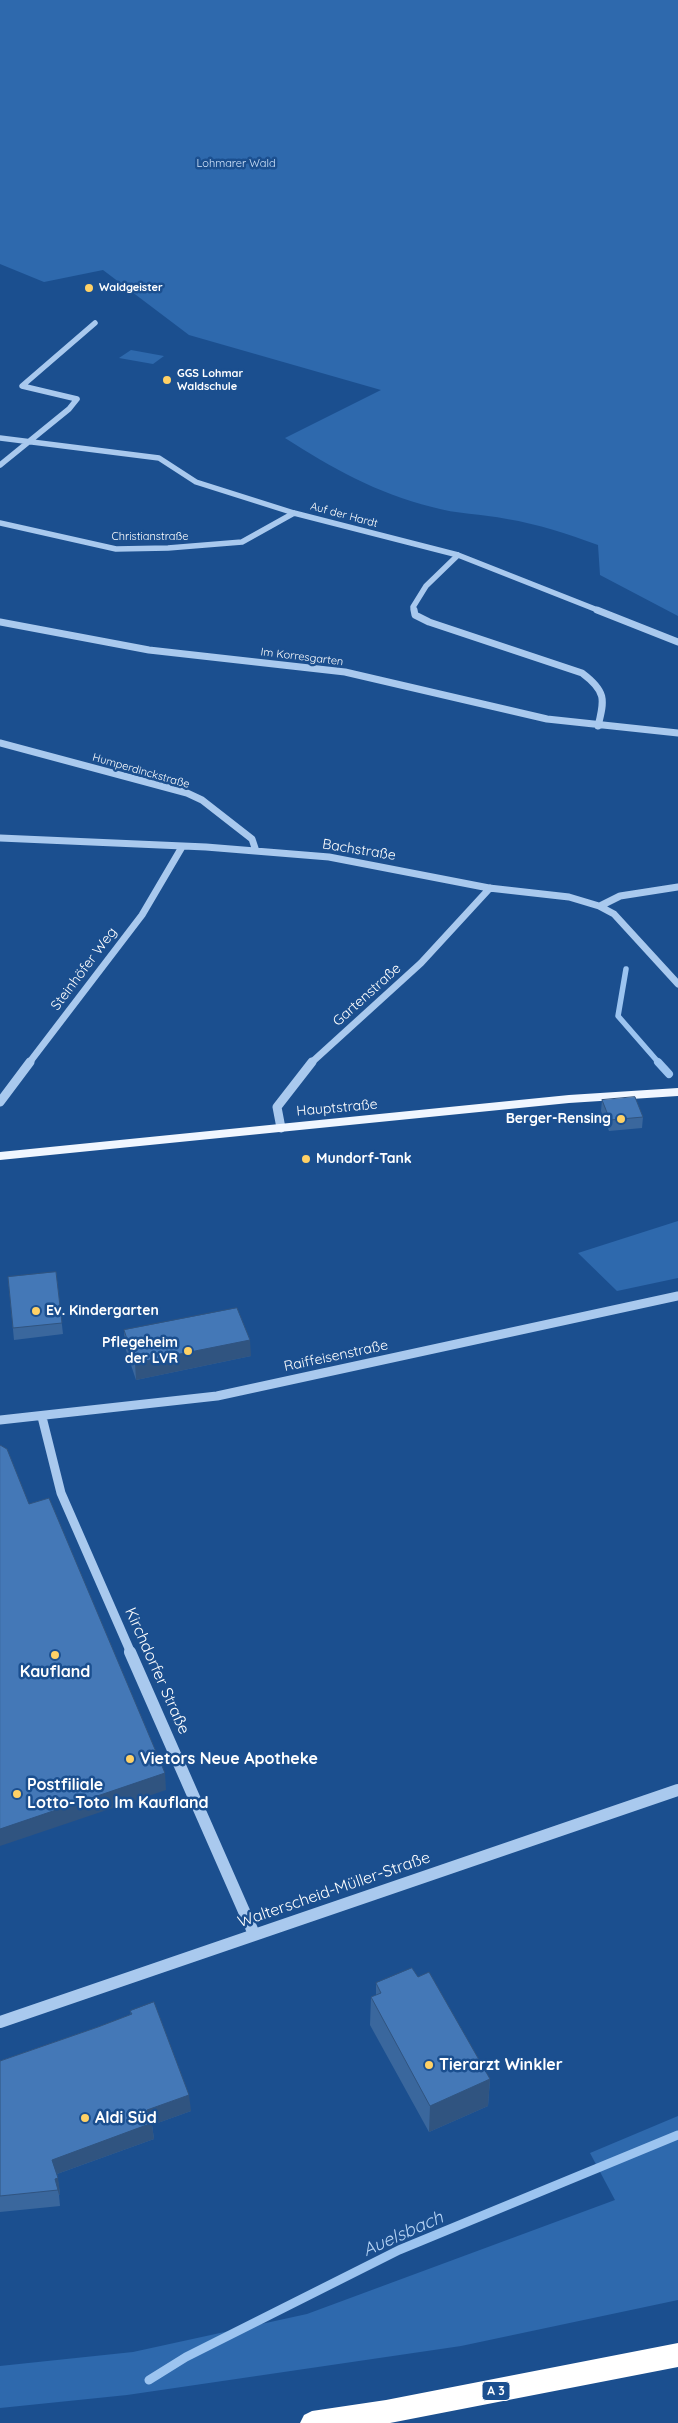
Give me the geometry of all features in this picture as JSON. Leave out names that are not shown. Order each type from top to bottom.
[{"type":"highway","name":"A 3","points":[[312,2423],[386,2412],[678,2355]]},
{"type":"main road","name":"Hauptstraße","points":[[0,1156],[569,1099],[675,1092]]},
{"type":"street","points":[[0,465],[69,409],[77,400],[22,386],[95,323]]},
{"type":"street","name":"Auf der Hardt","points":[[0,438],[159,458],[196,482],[294,513],[458,555],[678,642]]},
{"type":"street","name":"Christianstraße","points":[[0,523],[116,549],[168,548],[242,542],[294,513]]},
{"type":"street","points":[[458,555],[426,586],[412,607],[416,615],[429,622],[582,673],[601,689],[605,698],[598,726]]},
{"type":"street","name":"Im Korresgarten","points":[[0,622],[149,650],[345,672],[547,719],[598,726],[678,733]]},
{"type":"street","name":"Humperdinckstraße","points":[[0,743],[187,793],[202,800],[252,839],[256,851]]},
{"type":"street","name":"Bachstraße","points":[[0,838],[256,851],[354,860],[490,888],[553,893],[580,898],[614,914],[678,984]]},
{"type":"street","name":"Steinhöfer Weg","points":[[0,1102],[120,940],[142,914],[182,847]]},
{"type":"street","points":[[600,906],[620,896],[678,887]]},
{"type":"street","name":"Gartenstraße","points":[[280,1128],[277,1107],[313,1061],[421,963],[490,888]]},
{"type":"street","name":"Raiffeisenstraße","points":[[0,1420],[42,1417],[217,1396],[676,1299]]},
{"type":"street","name":"Kirchdorfer Straße","points":[[42,1417],[61,1493],[254,1934]]},
{"type":"street","name":"Walterscheid-Müller-Straße","points":[[0,2022],[678,1790]]},
{"type":"green space","name":"Lohmarer Wald","points":[[0,0],[678,0],[678,616],[600,575],[598,545],[530,524],[498,517],[450,511],[392,495],[355,478],[285,438],[381,390],[189,335],[103,270],[44,282],[0,264]]},
{"type":"green space","points":[[131,350],[164,356],[153,364],[119,358]]},
{"type":"green space","points":[[678,1221],[678,1278],[617,1291],[578,1253]]},
{"type":"green space","points":[[678,2116],[678,2300],[461,2346],[127,2395],[0,2408],[0,2366],[133,2352],[307,2314],[615,2200],[590,2153]]},
{"type":"building","points":[[635,1097],[643,1117],[610,1120],[602,1100]]},
{"type":"building","name":"Ev. Kindergarten","points":[[56,1272],[62,1323],[13,1328],[8,1277]]},
{"type":"building","points":[[237,1308],[250,1340],[135,1363],[124,1330]]},
{"type":"building","name":"Kaufland","points":[[0,1445],[7,1449],[29,1504],[49,1498],[165,1773],[0,1829]]},
{"type":"building","name":"Tierarzt Winkler","points":[[412,1968],[418,1977],[429,1972],[490,2079],[430,2106],[371,1997],[381,1993],[376,1983]]},
{"type":"building","name":"Aldi Süd","points":[[154,2002],[189,2095],[147,2110],[152,2123],[52,2160],[58,2178],[55,2179],[58,2190],[0,2196],[0,2061],[132,2014],[130,2011]]},
{"type":"waterway","name":"Auelsbach","points":[[626,969],[618,1016],[659,1063]]},
{"type":"waterway","name":"Auelsbach","points":[[658,1062],[669,1074]]},
{"type":"waterway","name":"Auelsbach","points":[[149,2380],[186,2357],[399,2250],[678,2135]]},
{"type":"place","name":"Waldgeister","points":[[89,288]]},
{"type":"place","name":"GGS Lohmar Waldschule","points":[[167,380]]},
{"type":"place","name":"Berger-Rensing","points":[[621,1119]]},
{"type":"place","name":"Mundorf-Tank","points":[[306,1159]]},
{"type":"place","name":"Ev. Kindergarten","points":[[36,1311]]},
{"type":"place","name":"Pflegeheim der LVR","points":[[188,1351]]},
{"type":"place","name":"Kaufland","points":[[55,1655]]},
{"type":"place","name":"Vietors Neue Apotheke","points":[[130,1759]]},
{"type":"place","name":"Postfiliale Lotto-Toto Im Kaufland","points":[[17,1794]]},
{"type":"place","name":"Tierarzt Winkler","points":[[429,2065]]},
{"type":"place","name":"Aldi Süd","points":[[85,2118]]}]
